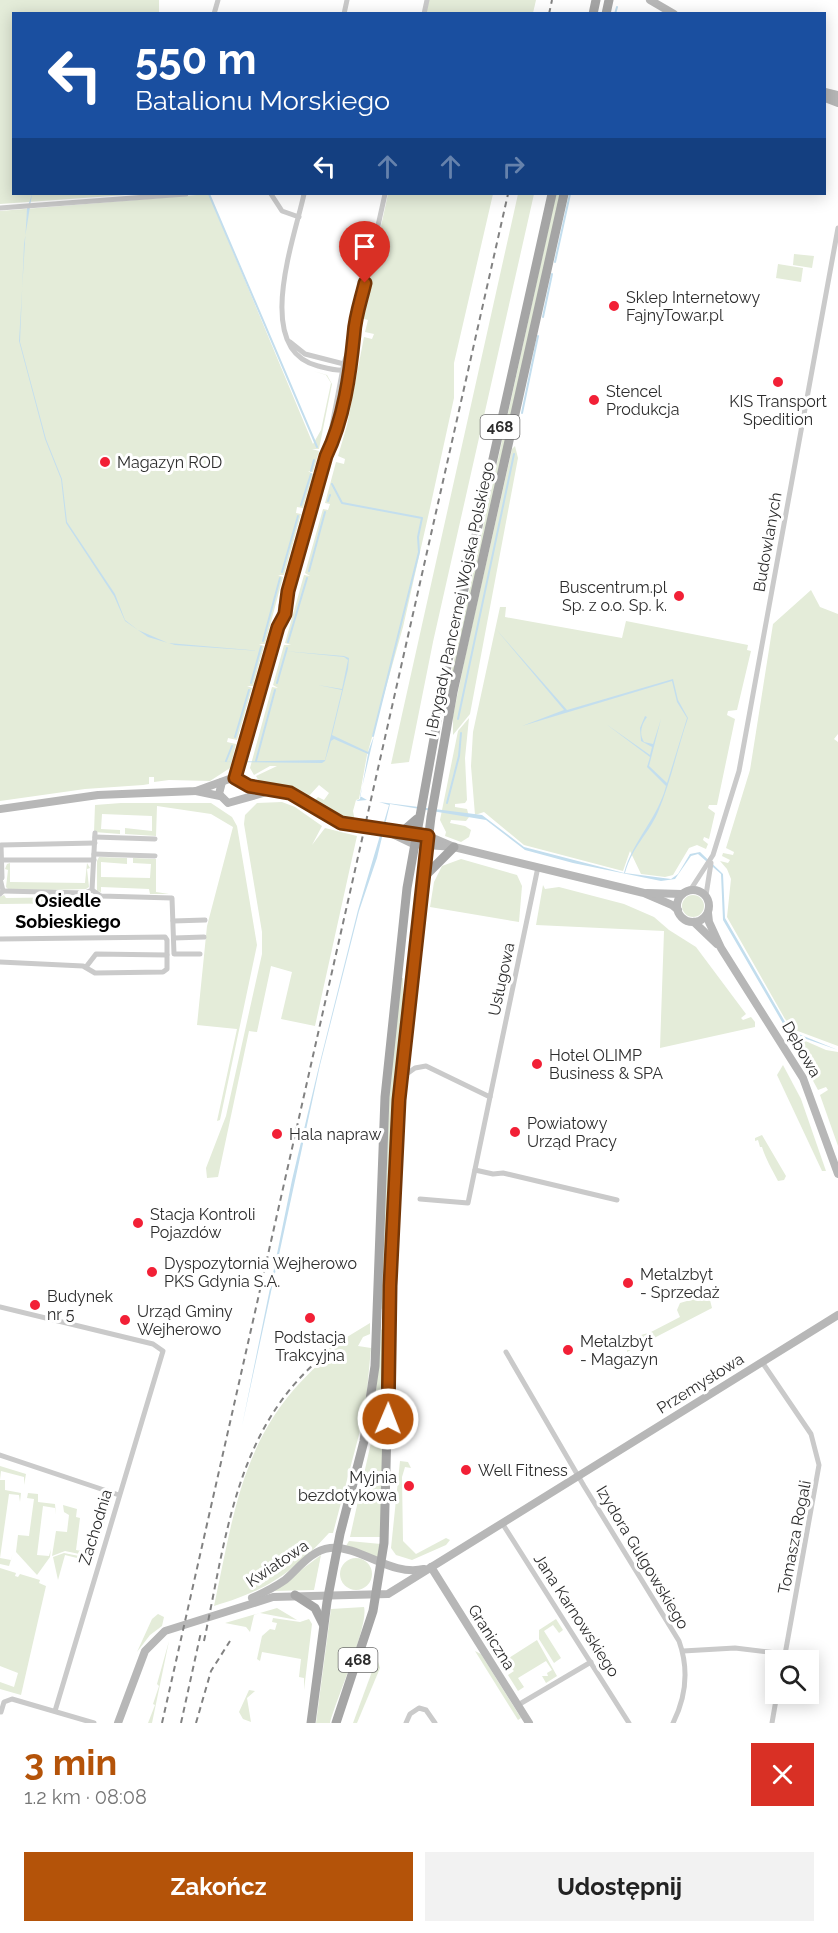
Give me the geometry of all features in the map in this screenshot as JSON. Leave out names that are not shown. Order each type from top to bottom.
[{"type":"main road","points":[[606,12],[609,0]]},
{"type":"main road","points":[[606,12],[615,0]]},
{"type":"main road","points":[[650,0],[671,12]]},
{"type":"main road","name":"I Brygady Pancernej Wojska Polskiego","points":[[337,1549],[366,1433],[375,1366],[385,1097],[394,992],[417,819],[448,661],[552,195]]},
{"type":"main road","name":"I Brygady Pancernej Wojska Polskiego","points":[[382,1564],[386,1528],[389,1306],[401,1078],[428,840],[453,692],[564,195]]},
{"type":"main road","points":[[239,781],[244,793],[241,800]]},
{"type":"main road","points":[[196,791],[222,782],[239,781],[299,797],[341,823],[428,840],[644,893],[672,905],[683,918],[694,922],[701,920],[708,913],[710,904],[706,895],[692,890],[682,894],[644,893]]},
{"type":"main road","points":[[220,796],[219,787],[222,782]]},
{"type":"main road","points":[[0,808],[98,795],[196,791],[220,796],[228,803],[273,791]]},
{"type":"main road","points":[[402,832],[417,819]]},
{"type":"main road","points":[[388,832],[402,832],[414,838]]},
{"type":"main road","points":[[423,878],[454,847]]},
{"type":"main road","points":[[678,910],[678,901],[682,894]]},
{"type":"main road","name":"Dębowa","points":[[708,913],[709,922],[721,948],[800,1073],[816,1108],[838,1174]]},
{"type":"main road","name":"Dębowa","points":[[694,922],[721,948]]},
{"type":"main road","name":"Przemysłowa","points":[[377,1595],[388,1594],[838,1315]]},
{"type":"main road","name":"Kwiatowa","points":[[236,1606],[284,1580],[314,1555],[327,1549],[337,1549]]},
{"type":"main road","name":"Przemysłowa","points":[[337,1549],[409,1571],[430,1567]]},
{"type":"main road","name":"468","points":[[311,1723],[337,1549]]},
{"type":"main road","name":"468","points":[[336,1723],[377,1595],[382,1564]]},
{"type":"main road","name":"Graniczna","points":[[430,1567],[529,1723]]},
{"type":"main road","name":"Kwiatowa","points":[[118,1723],[134,1677],[150,1642],[171,1628],[236,1606],[273,1597],[329,1594],[377,1595]]},
{"type":"main road","points":[[295,1595],[315,1608],[324,1630]]},
{"type":"street","points":[[0,208],[173,195]]},
{"type":"street","points":[[272,195],[282,211],[299,217]]},
{"type":"street","points":[[304,195],[280,306],[281,320],[287,339],[301,359],[342,371],[350,369]]},
{"type":"street","points":[[239,781],[278,627],[281,604],[288,591],[327,455],[335,437],[350,369],[354,334],[385,195]]},
{"type":"street","name":"Budowlanych","points":[[706,895],[712,858],[741,765],[838,228]]},
{"type":"street","points":[[327,455],[328,436],[342,371],[354,334]]},
{"type":"street","points":[[287,339],[305,354],[344,363],[350,369]]},
{"type":"street","points":[[90,891],[95,838]]},
{"type":"street","points":[[155,839],[95,838],[1,845],[2,893],[90,891],[101,896],[172,898],[174,954],[200,954]]},
{"type":"street","points":[[2,860],[155,856]]},
{"type":"street","name":"Budowlanych","points":[[692,890],[712,858]]},
{"type":"street","name":"Usługowa","points":[[420,1199],[468,1203],[538,867]]},
{"type":"street","points":[[173,921],[205,920]]},
{"type":"street","points":[[0,939],[165,937],[167,969],[164,972],[95,973],[86,967],[0,962]]},
{"type":"street","points":[[174,938],[204,937]]},
{"type":"street","points":[[86,967],[96,954],[167,955]]},
{"type":"street","points":[[401,1078],[419,1067],[433,1068],[490,1097]]},
{"type":"street","points":[[475,1170],[494,1174],[502,1173],[617,1200]]},
{"type":"street","name":"Zachodnia","points":[[0,1307],[153,1344],[163,1351],[55,1711]]},
{"type":"street","points":[[506,1352],[578,1476]]},
{"type":"street","name":"Tomasza Rogali","points":[[762,1362],[811,1434],[819,1465],[786,1650]]},
{"type":"street","points":[[0,1455],[119,1495]]},
{"type":"street","name":"Izydora Gulgowskiego","points":[[578,1476],[663,1611],[683,1651],[685,1689],[674,1723]]},
{"type":"street","name":"Jana Karnowskiego","points":[[502,1523],[629,1723]]},
{"type":"street","points":[[683,1651],[735,1648],[765,1652]]},
{"type":"street","points":[[518,1706],[591,1662]]},
{"type":"street","points":[[2,1712],[4,1702],[12,1699],[94,1723]]},
{"type":"street","points":[[772,1723],[775,1704]]},
{"type":"street","points":[[406,1723],[412,1710],[419,1708],[426,1710],[435,1723]]},
{"type":"green space","points":[[0,0],[159,0],[159,12],[12,12],[12,195],[125,195],[0,204]]},
{"type":"green space","points":[[429,0],[536,0],[533,12],[426,12]]},
{"type":"green space","points":[[209,195],[313,444],[321,430],[331,383],[326,375],[313,371],[327,375],[332,384],[319,449],[312,449],[319,451],[313,472],[308,471],[313,474],[303,508],[297,507],[296,513],[301,514],[284,575],[278,575],[283,577],[265,644],[259,644],[264,646],[253,686],[247,686],[252,688],[237,740],[228,738],[227,742],[236,744],[230,768],[210,781],[154,782],[154,777],[149,777],[149,784],[143,785],[85,789],[0,801],[0,211]]},
{"type":"green space","points":[[388,195],[493,195],[454,363],[454,398],[430,508],[403,627],[367,755],[359,799],[356,800],[353,811],[355,822],[335,816],[314,801],[318,797],[324,800],[329,793],[319,785],[308,797],[290,788],[261,785],[256,776],[277,766],[270,766],[254,775],[250,768],[272,687],[278,688],[273,685],[284,645],[291,645],[285,643],[304,575],[310,576],[305,573],[323,509],[328,510],[330,504],[325,503],[336,462],[344,464],[345,459],[338,456],[347,425],[364,337],[372,339],[374,334],[365,332],[368,320],[361,318]]},
{"type":"green space","points":[[518,195],[534,195],[433,642],[409,762],[391,764]]},
{"type":"green space","points":[[556,195],[561,195],[450,693],[447,692]]},
{"type":"green space","points":[[794,254],[814,256],[812,268],[793,265]]},
{"type":"green space","points":[[778,264],[803,268],[801,282],[776,278]]},
{"type":"green space","points":[[515,446],[518,458],[470,714],[453,735],[453,716],[466,653],[512,449]]},
{"type":"green space","points":[[811,590],[820,607],[838,614],[838,734],[834,739],[838,742],[838,1046],[795,1030],[785,1019],[727,917],[731,879],[727,869],[720,861],[728,863],[730,860],[722,856],[723,853],[733,855],[734,852],[726,848],[750,770],[773,624]]},
{"type":"green space","points":[[500,607],[506,607],[505,617],[622,638],[626,621],[748,645],[747,650],[751,651],[737,710],[728,711],[727,715],[735,719],[717,805],[709,805],[708,808],[715,813],[709,839],[704,837],[703,840],[708,844],[706,849],[697,845],[689,848],[673,875],[665,877],[641,874],[630,851],[623,871],[524,845],[484,812],[475,815],[471,766],[473,732]]},
{"type":"green space","points":[[469,718],[465,758],[467,800],[465,803],[455,804],[455,807],[467,809],[469,817],[466,821],[451,820],[450,823],[465,826],[471,830],[469,837],[461,842],[445,836],[446,832],[440,820],[458,731]]},
{"type":"green space","points":[[282,802],[295,807],[322,826],[312,845],[325,828],[357,836],[315,1026],[281,1019],[292,972],[271,966],[257,1032],[249,1031],[218,1177],[207,1178],[206,1168],[226,1116],[262,954],[262,932],[244,824],[245,815],[257,803]]},
{"type":"green space","points":[[211,803],[232,817],[237,826],[257,945],[220,1120],[217,1121],[237,1029],[197,1025],[207,926],[233,827],[211,814],[157,806],[156,836],[125,834],[125,828],[152,831],[152,816],[102,814],[101,829],[120,830],[120,834],[94,832],[95,805]]},
{"type":"green space","points":[[99,857],[127,858],[127,864],[101,862],[101,877],[150,878],[151,864],[133,863],[133,858],[156,859],[156,892],[169,894],[150,894],[149,889],[101,887],[101,892],[97,891]]},
{"type":"green space","points":[[461,859],[517,875],[522,886],[519,922],[430,907],[434,882],[442,866]]},
{"type":"green space","points":[[10,863],[10,882],[85,883],[87,863],[90,868],[87,869],[89,887],[86,889],[10,891],[6,887],[8,870],[5,869]]},
{"type":"green space","points":[[543,885],[545,889],[559,887],[624,904],[654,917],[669,930],[696,947],[746,1014],[741,1018],[743,1020],[751,1017],[755,1022],[755,1027],[660,1048],[664,931],[536,925]]},
{"type":"green space","points":[[84,894],[93,896],[98,903],[0,904],[0,897],[4,895],[6,898],[84,897]]},
{"type":"green space","points":[[693,895],[701,898],[704,906],[701,914],[693,917],[685,914],[682,906],[685,898]]},
{"type":"green space","points":[[400,978],[403,978],[403,1004],[385,1308],[381,1309],[389,1096]]},
{"type":"green space","points":[[794,1036],[826,1050],[838,1052],[838,1146],[820,1095],[828,1090],[826,1087],[818,1090],[790,1038]]},
{"type":"green space","points":[[783,1065],[801,1099],[826,1171],[822,1171],[777,1075]]},
{"type":"green space","points":[[762,1135],[786,1176],[784,1180],[778,1181],[758,1140],[755,1141],[755,1138]]},
{"type":"green space","points":[[704,1296],[710,1300],[712,1308],[627,1352],[628,1339],[651,1332],[680,1317],[677,1310],[680,1303]]},
{"type":"green space","points":[[370,1323],[370,1334],[363,1337],[358,1346],[371,1348],[365,1412],[333,1533],[329,1533],[303,1559],[278,1578],[250,1593],[214,1606],[238,1499],[248,1468],[262,1437],[280,1408],[303,1380],[332,1353],[329,1348]]},
{"type":"green space","points":[[385,1328],[381,1537],[350,1537],[372,1438],[381,1330]]},
{"type":"green space","points":[[400,1461],[408,1462],[411,1468],[405,1467],[402,1477],[403,1541],[416,1554],[446,1538],[450,1540],[446,1545],[412,1560],[396,1555],[391,1548]]},
{"type":"green space","points":[[0,1466],[26,1474],[24,1485],[24,1477],[1,1471],[0,1480]]},
{"type":"green space","points":[[0,1480],[5,1480],[5,1490],[21,1493],[20,1502],[19,1495],[9,1494],[0,1558]]},
{"type":"green space","points":[[28,1493],[38,1494],[38,1502],[55,1504],[56,1515],[55,1508],[43,1506],[37,1555],[49,1556],[51,1549],[50,1557],[37,1575],[16,1552],[18,1535],[29,1536],[34,1499],[27,1498]]},
{"type":"green space","points":[[97,1504],[109,1508],[103,1528],[94,1527]]},
{"type":"green space","points":[[63,1505],[77,1509],[76,1517],[80,1518],[76,1550],[87,1552],[90,1545],[89,1556],[65,1551],[52,1556],[56,1531],[67,1532],[69,1515],[64,1512]]},
{"type":"green space","points":[[349,1541],[381,1544],[379,1558],[346,1546]]},
{"type":"green space","points":[[64,1553],[94,1559],[93,1562],[65,1555],[58,1580],[53,1557]]},
{"type":"green space","points":[[321,1555],[314,1590],[273,1591]]},
{"type":"green space","points":[[0,1558],[11,1560],[9,1566],[0,1564]]},
{"type":"green space","points":[[356,1558],[367,1563],[372,1574],[367,1585],[356,1590],[345,1585],[340,1574],[345,1563]]},
{"type":"green space","points":[[0,1568],[16,1573],[15,1576],[18,1577],[20,1574],[40,1580],[39,1583],[46,1586],[21,1695],[0,1689],[0,1682],[14,1687],[18,1673],[0,1666]]},
{"type":"green space","points":[[364,1607],[362,1629],[330,1723],[316,1723],[331,1609]]},
{"type":"green space","points":[[277,1608],[297,1620],[260,1613],[254,1615],[250,1632],[246,1627],[225,1623]]},
{"type":"green space","points":[[158,1614],[164,1617],[162,1626],[150,1635],[137,1652],[152,1619]]},
{"type":"green space","points":[[273,1618],[300,1622],[309,1619],[312,1624],[304,1690],[304,1678],[299,1677],[301,1659],[262,1652],[260,1661],[257,1659],[262,1636],[270,1629],[275,1630],[277,1623],[272,1622]]},
{"type":"green space","points":[[556,1619],[563,1630],[559,1633],[553,1625],[544,1631],[561,1658],[554,1663],[539,1639],[539,1630]]},
{"type":"green space","points":[[537,1640],[557,1676],[546,1683],[542,1676],[548,1676],[547,1673],[552,1670],[546,1661],[518,1678],[524,1687],[518,1691],[508,1675],[514,1671],[512,1669],[507,1673],[501,1663]]},
{"type":"green space","points":[[169,1641],[152,1723],[148,1723],[155,1705],[153,1704],[159,1686],[157,1684]]},
{"type":"green space","points":[[475,1651],[481,1654],[521,1718],[518,1720]]},
{"type":"green space","points":[[377,1658],[380,1668],[357,1723],[353,1723]]},
{"type":"green space","points":[[249,1690],[255,1691],[247,1698],[251,1722],[243,1719],[239,1712]]},
{"type":"water","points":[[32,195],[25,235],[27,209]]},
{"type":"water","points":[[22,288],[20,342],[46,439],[62,479],[67,522],[115,594],[125,620],[138,630],[167,643],[148,637],[125,621],[114,596],[66,523],[61,479],[45,439],[19,341]]},
{"type":"water","points":[[495,628],[567,710],[673,679],[678,700],[688,718],[658,812],[636,847],[625,873],[671,879],[678,874],[690,854],[700,852],[723,874],[725,918],[788,1027],[796,1033],[838,1050],[795,1035],[785,1027],[723,920],[721,874],[698,854],[691,856],[675,879],[661,881],[573,863],[525,850],[486,820],[390,804],[377,858],[359,911],[320,1065],[242,1426],[292,1180],[319,1066],[358,910],[389,805],[379,802],[482,815],[524,847],[624,873],[633,850],[657,808],[666,786],[647,767],[650,757],[606,724],[650,755],[652,747],[641,741],[640,728],[645,716],[647,717],[641,733],[644,742],[653,744],[661,719],[649,766],[667,783],[687,718],[677,702],[672,681],[522,726],[564,710]]},
{"type":"water","points":[[168,643],[261,651],[175,645]]},
{"type":"water","points":[[284,651],[344,656],[349,658],[348,669],[332,735],[368,752],[374,736],[362,786],[368,754],[334,739],[331,741],[325,761],[322,763],[217,762],[325,760],[342,690],[318,685],[342,689],[348,660],[344,657]]},
{"type":"waterway","points":[[616,12],[617,7]]},
{"type":"waterway","points":[[209,195],[317,447]]},
{"type":"waterway","points":[[555,262],[570,195]]},
{"type":"waterway","points":[[543,317],[552,274]]},
{"type":"waterway","points":[[522,413],[538,336]]},
{"type":"waterway","points":[[458,719],[514,454]]},
{"type":"waterway","points":[[311,471],[314,460]]},
{"type":"waterway","points":[[301,505],[311,474]]},
{"type":"waterway","points":[[332,484],[342,503],[422,518],[418,537],[419,552],[373,736]]},
{"type":"waterway","points":[[328,501],[330,495]]},
{"type":"waterway","points":[[309,571],[325,512]]},
{"type":"waterway","points":[[282,572],[298,516]]},
{"type":"waterway","points":[[263,641],[280,578]]},
{"type":"waterway","points":[[288,642],[307,578]]},
{"type":"waterway","points":[[251,683],[261,647]]},
{"type":"waterway","points":[[277,683],[287,648]]},
{"type":"waterway","points":[[235,737],[249,690]]},
{"type":"waterway","points":[[256,761],[275,690]]},
{"type":"waterway","points":[[447,803],[459,756],[461,733]]},
{"type":"waterway","points":[[226,761],[232,746]]},
{"type":"railway","points":[[549,12],[552,0]]},
{"type":"railway","points":[[162,1723],[508,195]]},
{"type":"railway","points":[[204,1641],[229,1522],[254,1447],[273,1413],[297,1381],[328,1352]]},
{"type":"railway","points":[[181,1723],[201,1632]]},
{"type":"railway","points":[[196,1723],[211,1671],[230,1641]]},
{"type":"place","name":"Sklep Internetowy FajnyTowar.pl","points":[[614,306]]},
{"type":"place","name":"KIS Transport Spedition","points":[[778,382]]},
{"type":"place","name":"Stencel Produkcja","points":[[594,400]]},
{"type":"place","name":"Magazyn ROD","points":[[105,462]]},
{"type":"place","name":"Buscentrum.pl Sp. z o.o. Sp. k.","points":[[679,596]]},
{"type":"place","name":"Hotel OLIMP Business & SPA","points":[[537,1064]]},
{"type":"place","name":"Powiatowy Urząd Pracy","points":[[515,1132]]},
{"type":"place","name":"Hala napraw","points":[[277,1134]]},
{"type":"place","name":"Stacja Kontroli Pojazdów","points":[[138,1223]]},
{"type":"place","name":"Dyspozytornia Wejherowo PKS Gdynia S.A.","points":[[152,1272]]},
{"type":"place","name":"Metalzbyt - Sprzedaż","points":[[628,1283]]},
{"type":"place","name":"Budynek nr 5","points":[[35,1305]]},
{"type":"place","name":"Podstacja Trakcyjna","points":[[310,1318]]},
{"type":"place","name":"Urząd Gminy Wejherowo","points":[[125,1320]]},
{"type":"place","name":"Metalzbyt - Magazyn","points":[[568,1350]]},
{"type":"place","name":"Well Fitness","points":[[466,1470]]},
{"type":"place","name":"Myjnia bezdotykowa","points":[[409,1486]]},
{"type":"district","name":"Osiedle Sobieskiego","points":[[68,911]]},
{"type":"route","points":[[365,283],[354,334],[354,352],[335,437],[326,456],[288,591],[288,606],[278,627],[235,778],[249,786],[290,793],[341,823],[388,832],[428,836],[403,1049],[394,1166],[388,1419]]}]
